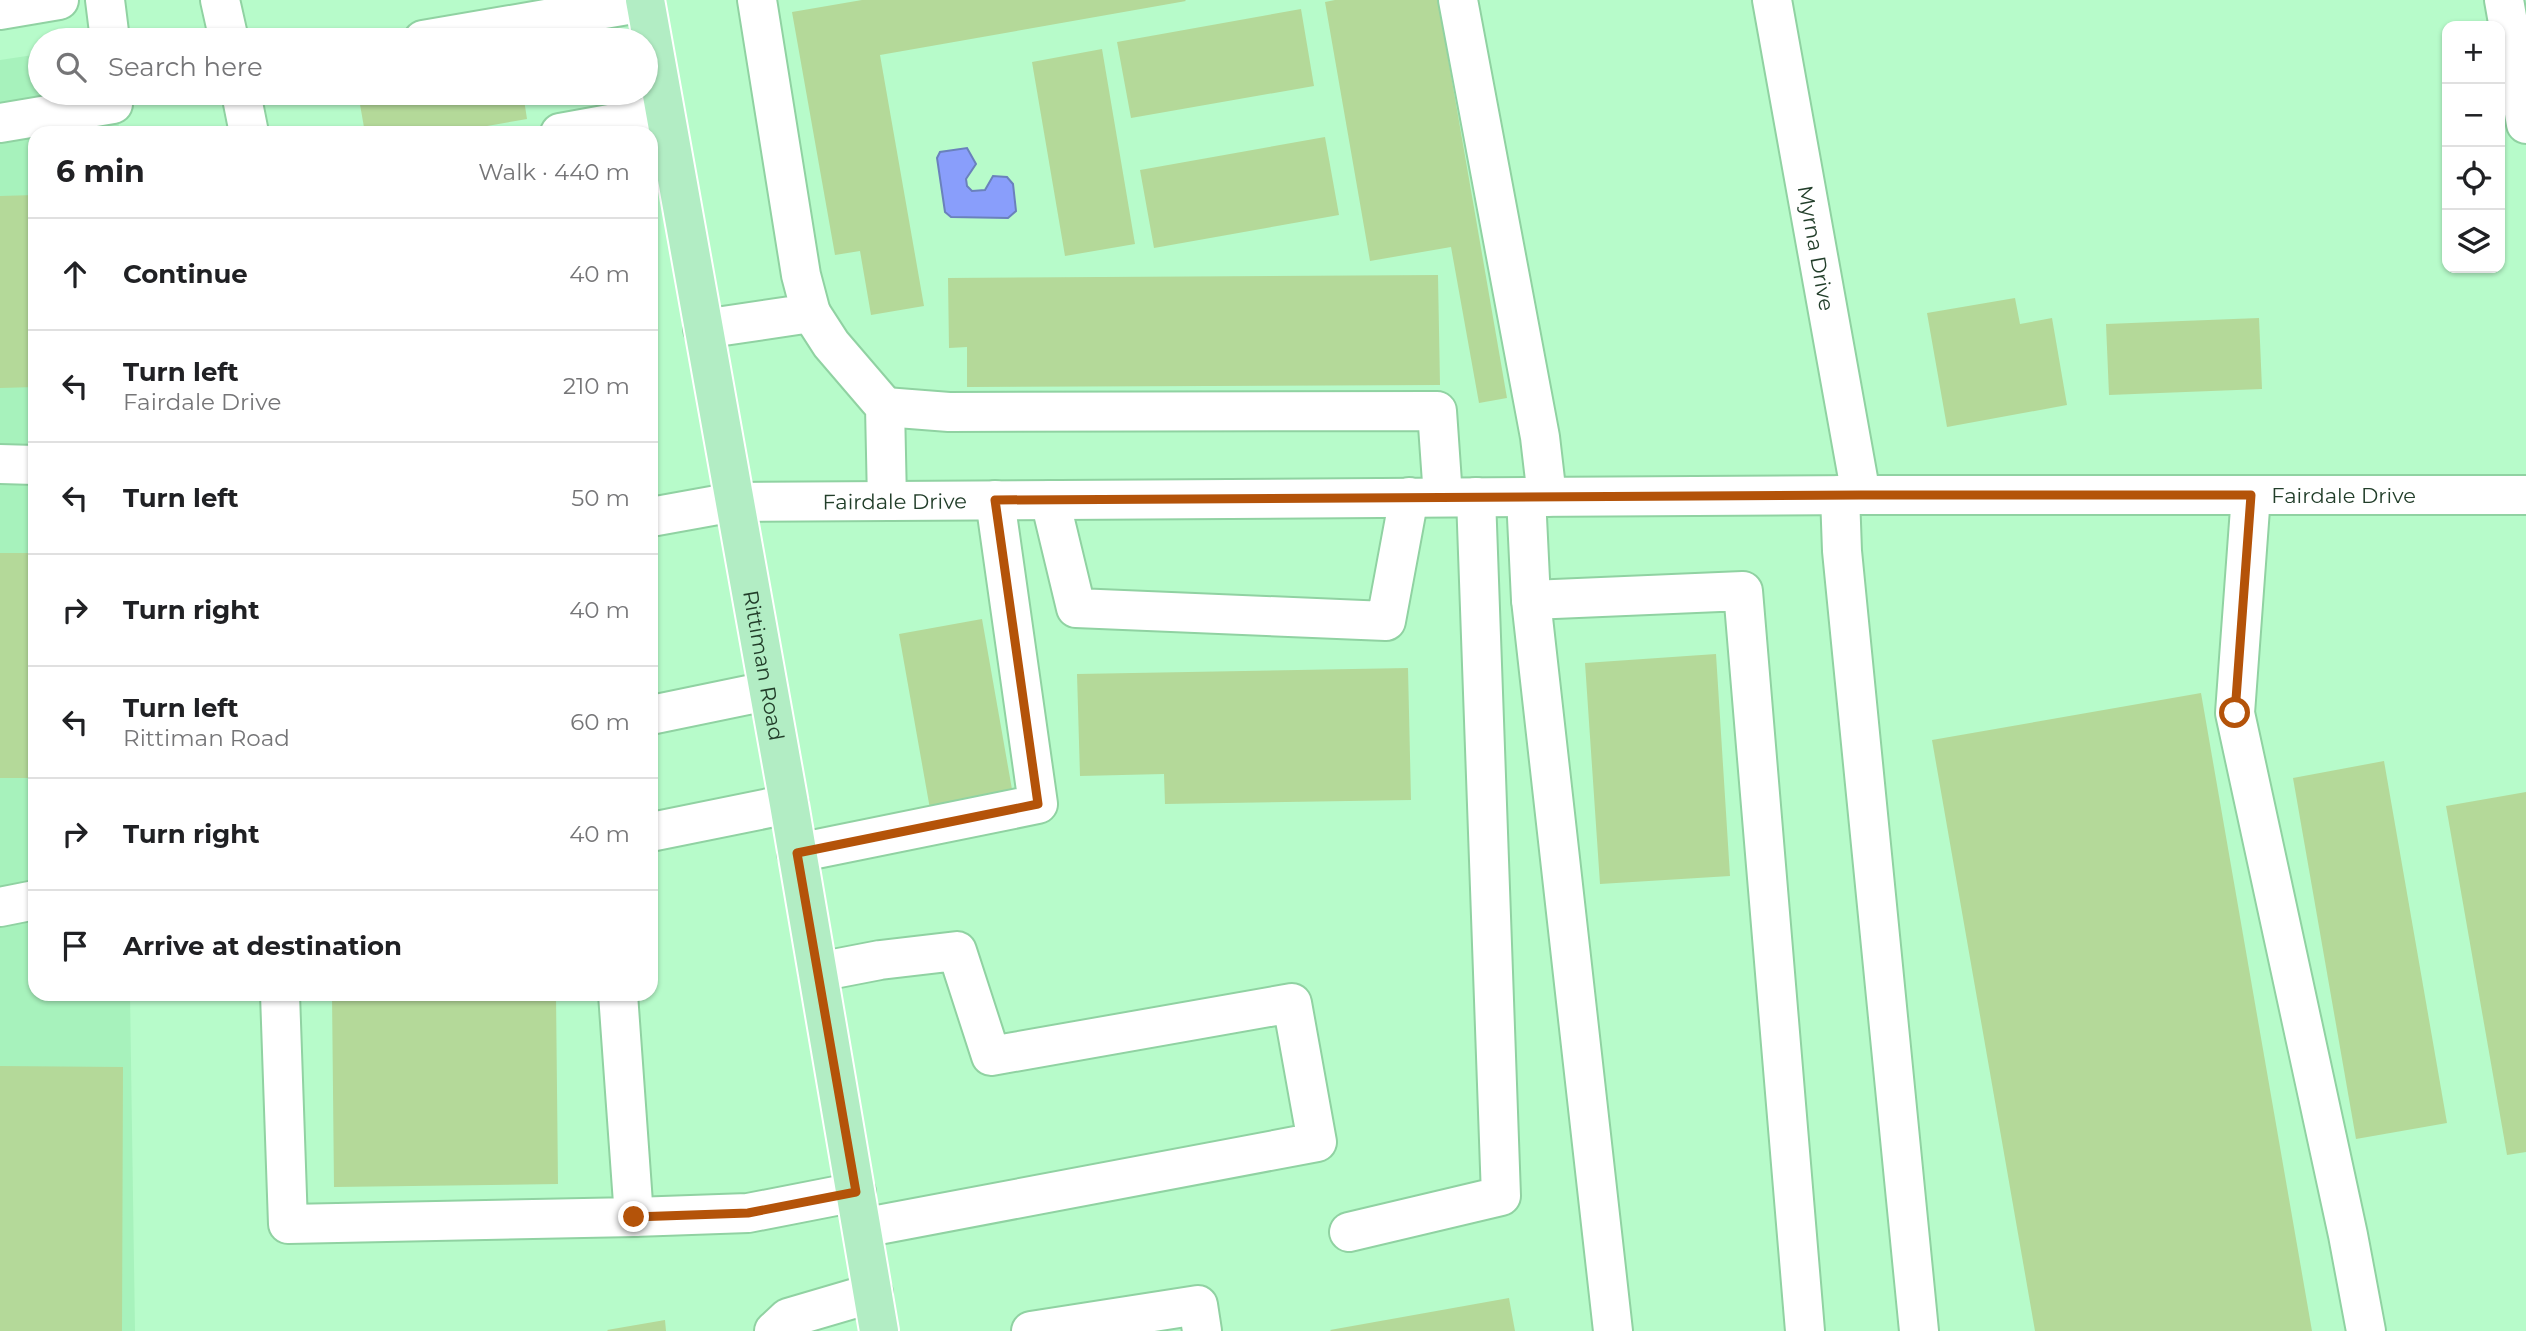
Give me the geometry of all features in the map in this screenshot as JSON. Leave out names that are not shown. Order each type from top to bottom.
[{"type":"main road","name":"Rittiman Road","points":[[645,1],[650,28]]},
{"type":"main road","name":"Rittiman Road","points":[[658,74],[766,691],[789,804],[879,1331]]},
{"type":"street","points":[[0,10],[59,0]]},
{"type":"street","points":[[105,0],[108,28]]},
{"type":"street","points":[[220,0],[226,28]]},
{"type":"street","points":[[757,0],[801,275],[811,313],[831,344],[885,407],[887,501]]},
{"type":"street","points":[[1458,0],[1540,437],[1531,600],[1613,1331]]},
{"type":"street","name":"Myrna Drive","points":[[1772,0],[1851,495],[1842,551],[1919,1331]]},
{"type":"street","points":[[2504,0],[2526,124]]},
{"type":"street","points":[[491,28],[645,1]]},
{"type":"street","points":[[243,105],[248,126]]},
{"type":"street","points":[[0,123],[113,110]]},
{"type":"street","points":[[599,126],[665,114]]},
{"type":"street","points":[[704,329],[811,313]]},
{"type":"street","points":[[885,407],[949,412],[1437,411],[1501,1196],[1349,1232]]},
{"type":"street","points":[[0,464],[28,465]]},
{"type":"street","name":"Fairdale Drive","points":[[658,516],[734,502],[1851,495],[2526,495]]},
{"type":"street","points":[[2251,495],[2235,713],[2348,1235],[2366,1331]]},
{"type":"street","points":[[1050,500],[1076,608],[1386,621],[1443,497]]},
{"type":"street","points":[[797,853],[1038,804],[995,500]]},
{"type":"street","points":[[1531,600],[1743,591],[1805,1331]]},
{"type":"street","points":[[658,714],[766,691]]},
{"type":"street","points":[[658,831],[789,804]]},
{"type":"street","points":[[0,907],[28,901]]},
{"type":"street","points":[[280,1001],[288,1224],[859,1210],[1317,1142],[1292,1003],[991,1056],[957,951],[880,960],[817,972]]},
{"type":"street","points":[[619,1001],[634,1217]]},
{"type":"street","points":[[774,1331],[788,1318],[873,1293]]},
{"type":"street","points":[[1031,1331],[1198,1305],[1202,1331]]},
{"type":"shaded area","points":[[28,56],[28,105],[118,105],[119,126],[28,126],[28,1001],[130,1001],[135,1331],[0,1331],[0,60]]},
{"type":"water","points":[[967,148],[976,164],[966,179],[967,186],[972,191],[985,190],[993,176],[1007,177],[1013,184],[1016,211],[1008,218],[951,217],[945,212],[937,158],[940,152]]},
{"type":"building","points":[[862,0],[1186,1],[880,55],[924,306],[871,315],[860,251],[835,255],[792,12]]},
{"type":"building","points":[[1438,0],[1507,398],[1479,403],[1451,247],[1370,261],[1325,2]]},
{"type":"building","points":[[1301,9],[1314,86],[1131,118],[1117,42]]},
{"type":"building","points":[[1102,49],[1135,244],[1065,256],[1032,62]]},
{"type":"building","points":[[360,105],[525,105],[527,119],[487,126],[364,126]]},
{"type":"building","points":[[1325,137],[1339,215],[1154,248],[1140,170]]},
{"type":"building","points":[[28,195],[28,387],[0,388],[0,196]]},
{"type":"building","points":[[1438,275],[1440,385],[967,387],[967,347],[949,348],[948,278]]},
{"type":"building","points":[[2015,298],[2020,324],[2052,318],[2067,405],[1947,427],[1927,313]]},
{"type":"building","points":[[2259,318],[2262,389],[2109,395],[2106,324]]},
{"type":"building","points":[[0,553],[28,553],[28,778],[0,778]]},
{"type":"building","points":[[982,619],[1013,795],[930,809],[899,634]]},
{"type":"building","points":[[1716,654],[1730,876],[1600,884],[1585,663]]},
{"type":"building","points":[[1408,668],[1411,800],[1165,804],[1164,774],[1080,776],[1077,674]]},
{"type":"building","points":[[2201,693],[2312,1331],[2035,1331],[1932,740]]},
{"type":"building","points":[[2384,761],[2447,1123],[2356,1139],[2293,778]]},
{"type":"building","points":[[2526,792],[2526,1152],[2507,1155],[2446,806]]},
{"type":"building","points":[[332,1001],[556,1001],[558,1184],[334,1187]]},
{"type":"building","points":[[0,1066],[123,1067],[122,1331],[0,1331]]},
{"type":"building","points":[[1509,1298],[1515,1331],[1330,1330]]},
{"type":"building","points":[[665,1320],[666,1331],[607,1330]]},
{"type":"route","points":[[634,1217],[748,1213],[856,1192],[797,853],[1038,804],[995,500],[2251,495],[2235,713]]}]
